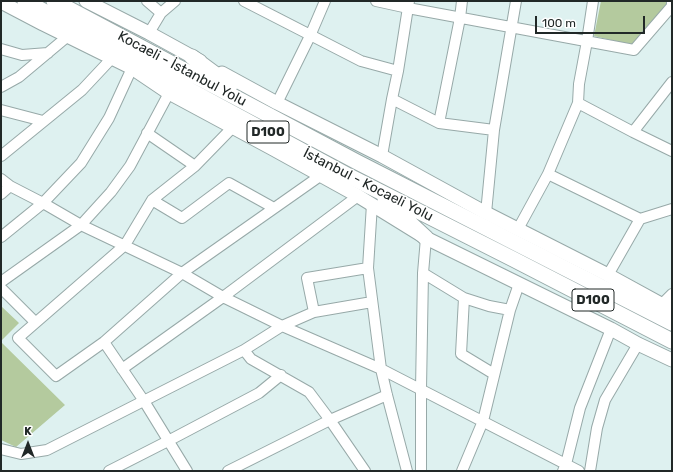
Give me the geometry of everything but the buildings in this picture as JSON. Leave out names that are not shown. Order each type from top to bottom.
[{"type":"highway","name":"İstanbul - Kocaeli Yolu","points":[[24,1],[315,158],[672,341]]},
{"type":"highway","name":"Kocaeli - İstanbul Yolu","points":[[54,1],[363,165],[672,323]]},
{"type":"highway","points":[[192,57],[219,78],[328,140],[363,165]]},
{"type":"highway","points":[[132,68],[263,134],[315,158]]},
{"type":"highway","points":[[371,187],[426,238]]},
{"type":"main road","points":[[86,1],[149,33],[277,103],[382,156],[486,213],[518,228],[667,307]]},
{"type":"main road","points":[[1,2],[132,68],[169,93],[358,196],[426,238],[672,360]]},
{"type":"street","points":[[147,1],[161,13]]},
{"type":"street","points":[[149,33],[161,13],[175,1]]},
{"type":"street","points":[[244,1],[361,62],[398,71]]},
{"type":"street","points":[[277,103],[310,36],[325,1]]},
{"type":"street","points":[[377,1],[408,5],[460,18],[634,50],[672,6],[672,1]]},
{"type":"street","points":[[439,122],[460,18],[462,1]]},
{"type":"street","points":[[486,213],[494,130],[516,1]]},
{"type":"street","points":[[518,228],[548,174],[578,103],[579,84],[594,1]]},
{"type":"street","points":[[382,156],[398,71],[408,5]]},
{"type":"street","points":[[1,87],[19,77],[68,36]]},
{"type":"street","points":[[1,49],[22,55],[48,53]]},
{"type":"street","points":[[1,156],[82,90],[112,58]]},
{"type":"street","points":[[1,237],[43,203],[81,163],[109,118],[132,68]]},
{"type":"street","points":[[633,132],[672,82]]},
{"type":"street","points":[[1,282],[81,225],[110,192],[130,166],[169,93]]},
{"type":"street","points":[[392,99],[439,122],[494,130]]},
{"type":"street","points":[[578,103],[672,151]]},
{"type":"street","points":[[1,110],[43,121]]},
{"type":"street","points":[[232,127],[195,166],[152,200],[125,245],[18,338],[56,376],[104,342],[182,274],[320,176]]},
{"type":"street","points":[[147,133],[195,166]]},
{"type":"street","points":[[548,174],[640,219]]},
{"type":"street","points":[[1,178],[10,186],[81,225],[125,245],[223,297],[282,326],[381,369],[483,421],[565,468],[579,471]]},
{"type":"street","points":[[152,200],[182,218],[229,183],[274,208]]},
{"type":"street","points":[[1,194],[10,186]]},
{"type":"street","points":[[122,369],[223,297],[358,196]]},
{"type":"street","points":[[372,204],[368,268],[372,302],[381,369],[407,471]]},
{"type":"street","points":[[608,275],[640,219],[672,209]]},
{"type":"street","points":[[420,471],[423,273],[426,238]]},
{"type":"street","points":[[314,312],[308,278],[368,268]]},
{"type":"street","points":[[423,273],[464,298],[489,306],[510,310]]},
{"type":"street","points":[[462,471],[483,421],[510,310],[518,284]]},
{"type":"street","points":[[1,288],[35,322]]},
{"type":"street","points":[[667,307],[672,294]]},
{"type":"street","points":[[464,298],[461,354],[494,374]]},
{"type":"street","points":[[1,449],[21,454],[47,450],[244,350],[282,326],[314,312],[372,302]]},
{"type":"street","points":[[565,468],[580,408],[612,329]]},
{"type":"street","points":[[104,342],[144,401],[187,471]]},
{"type":"street","points":[[590,471],[596,428],[606,400],[638,344]]},
{"type":"street","points":[[244,350],[251,359],[309,392],[365,471]]},
{"type":"street","points":[[109,471],[259,393],[281,375]]},
{"type":"street","points":[[228,471],[330,420],[387,395]]},
{"type":"green space","points":[[601,1],[670,1],[666,11],[632,45],[594,36]]},
{"type":"green space","points":[[1,306],[19,323],[1,341]]},
{"type":"green space","points":[[1,342],[65,405],[16,447],[1,440]]}]
